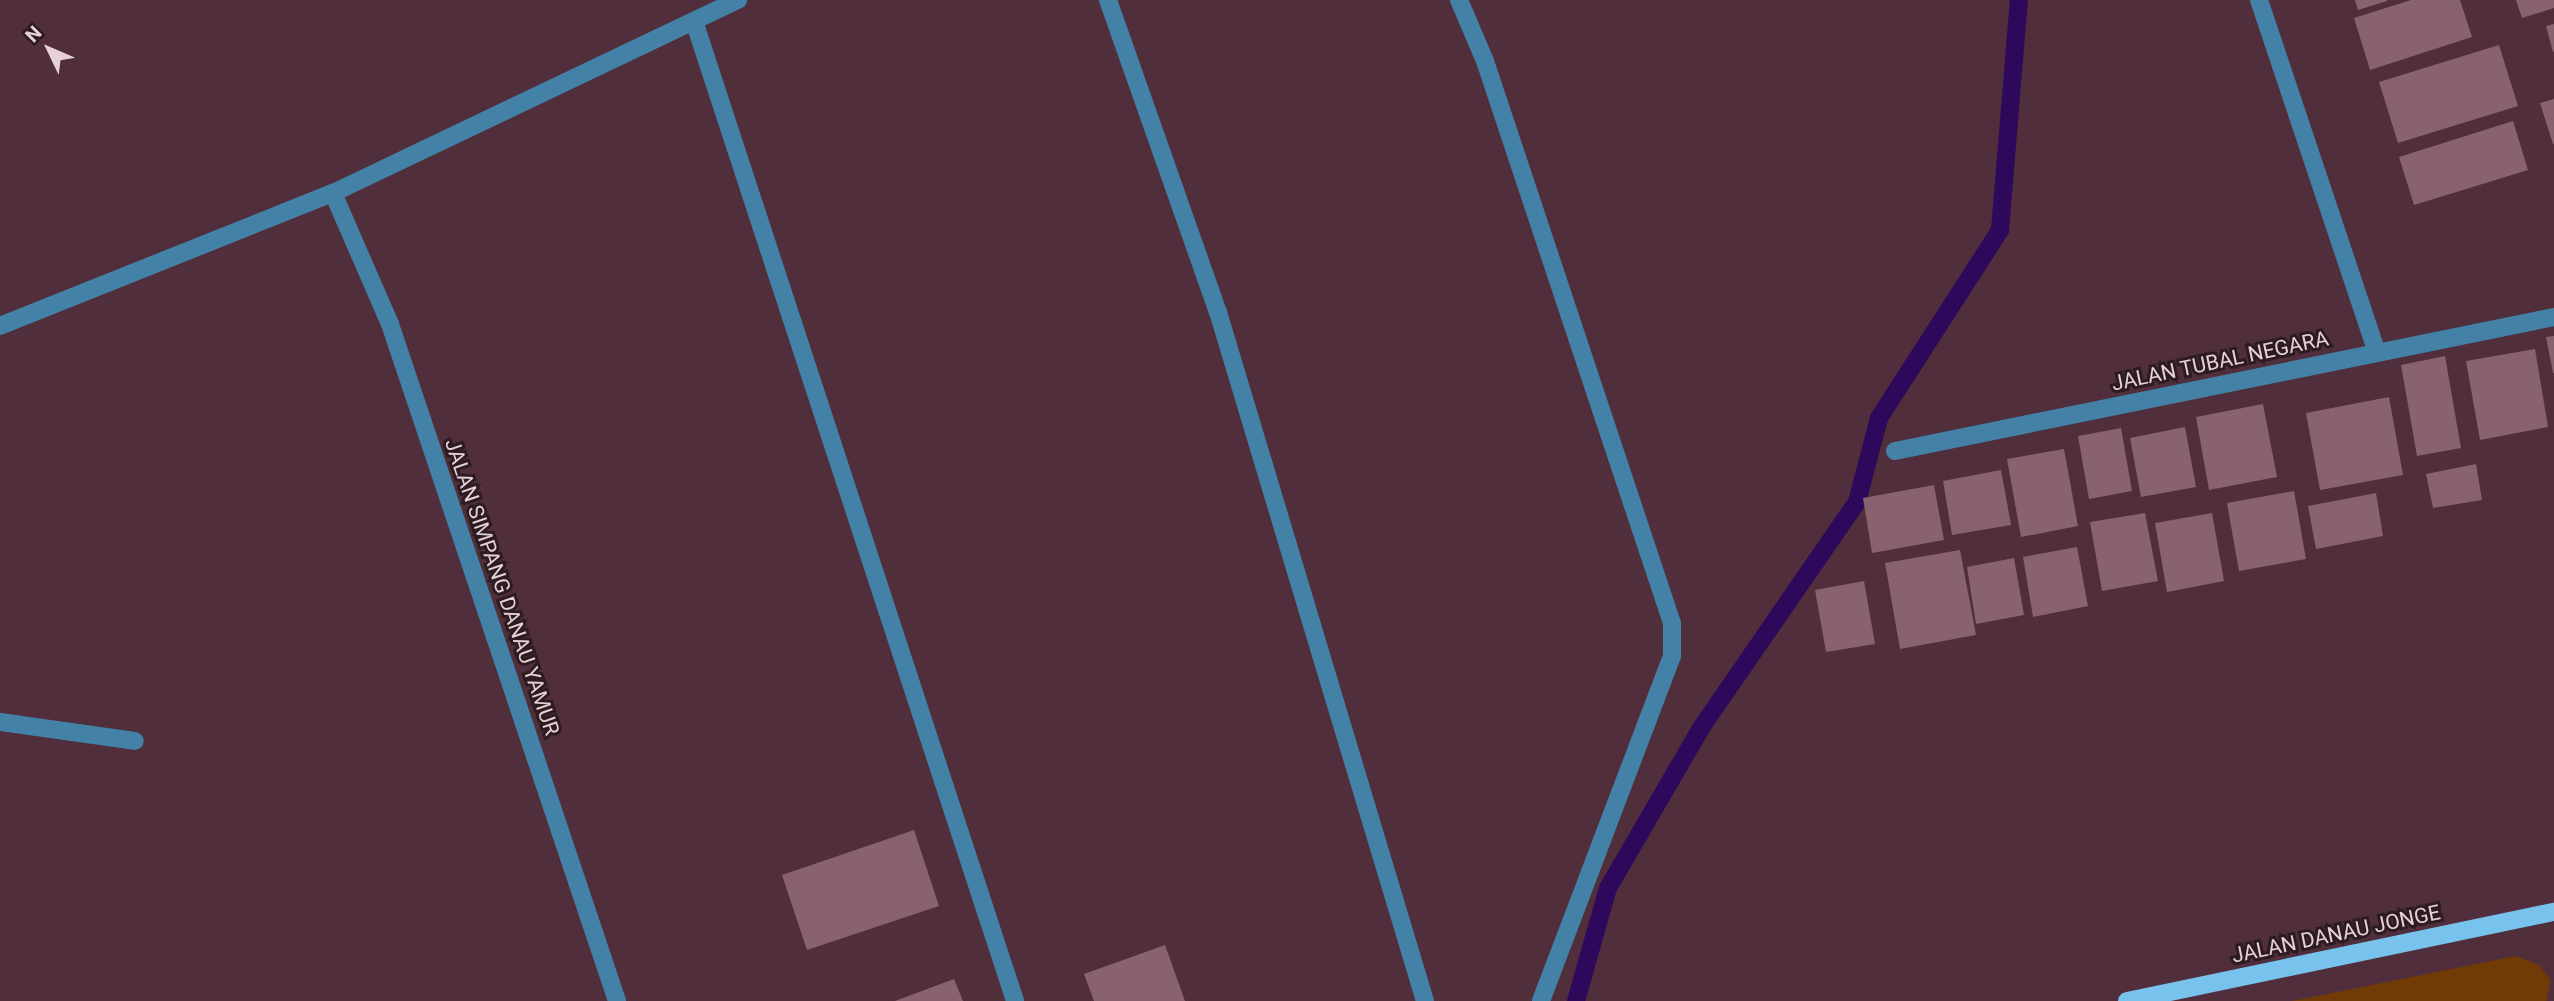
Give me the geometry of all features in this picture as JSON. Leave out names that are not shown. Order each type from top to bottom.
[{"type":"main road","name":"JALAN DANAU JONGE","points":[[2127,1001],[2554,912]]},
{"type":"street","points":[[1,321],[333,193],[695,24],[738,0]]},
{"type":"street","points":[[1108,0],[1217,312],[1425,1001]]},
{"type":"street","points":[[1459,0],[1485,61],[1672,623],[1672,656],[1541,1001]]},
{"type":"street","points":[[2259,0],[2377,352]]},
{"type":"street","points":[[695,24],[1015,1001]]},
{"type":"street","name":"JALAN SIMPANG DANAU YAMUR","points":[[333,193],[390,324],[617,1001]]},
{"type":"street","name":"JALAN TUBAL NEGARA","points":[[1895,451],[2554,317]]},
{"type":"street","points":[[0,722],[135,741]]},
{"type":"shaded area","points":[[2516,956],[2539,965],[2551,980],[2546,1001],[2292,1001]]},
{"type":"building","points":[[2355,0],[2387,0],[2387,1],[2358,10]]},
{"type":"building","points":[[2411,0],[2460,0],[2472,37],[2370,70],[2354,18]]},
{"type":"building","points":[[2516,0],[2554,0],[2554,8],[2522,18]]},
{"type":"building","points":[[2554,24],[2554,52],[2553,52],[2546,26]]},
{"type":"building","points":[[2499,45],[2518,106],[2398,143],[2379,82]]},
{"type":"building","points":[[2554,99],[2554,144],[2553,144],[2540,103]]},
{"type":"building","points":[[2513,121],[2528,170],[2414,205],[2399,157]]},
{"type":"building","points":[[2554,336],[2554,373],[2553,373],[2546,337]]},
{"type":"building","points":[[2535,349],[2548,427],[2480,440],[2466,361]]},
{"type":"building","points":[[2445,356],[2461,448],[2417,456],[2401,365]]},
{"type":"building","points":[[2389,397],[2403,475],[2320,490],[2306,413]]},
{"type":"building","points":[[2263,404],[2277,477],[2209,490],[2196,417]]},
{"type":"building","points":[[2185,427],[2196,487],[2141,497],[2130,438]]},
{"type":"building","points":[[2121,428],[2132,491],[2089,499],[2078,436]]},
{"type":"building","points":[[2064,449],[2078,526],[2021,537],[2007,459]]},
{"type":"building","points":[[2476,464],[2482,500],[2433,508],[2426,474]]},
{"type":"building","points":[[2001,470],[2011,525],[1952,535],[1943,481]]},
{"type":"building","points":[[1934,485],[1944,540],[1872,553],[1863,498]]},
{"type":"building","points":[[2294,491],[2306,559],[2239,571],[2227,503]]},
{"type":"building","points":[[2376,493],[2383,536],[2316,549],[2308,506]]},
{"type":"building","points":[[2145,513],[2158,581],[2102,591],[2090,522]]},
{"type":"building","points":[[2212,513],[2224,581],[2167,592],[2155,523]]},
{"type":"building","points":[[2077,547],[2088,606],[2033,617],[2023,557]]},
{"type":"building","points":[[1960,550],[1976,635],[1900,649],[1885,563]]},
{"type":"building","points":[[2014,558],[2024,615],[1976,624],[1967,567]]},
{"type":"building","points":[[1864,581],[1875,644],[1826,652],[1815,590]]},
{"type":"building","points":[[914,830],[939,906],[807,950],[782,875]]},
{"type":"building","points":[[1165,945],[1185,1001],[1094,1001],[1084,974]]},
{"type":"building","points":[[954,979],[963,1001],[895,1001]]},
{"type":"waterway","points":[[1576,1001],[1608,888],[1701,728],[1857,502],[1879,418],[2000,230],[2019,0]]}]
